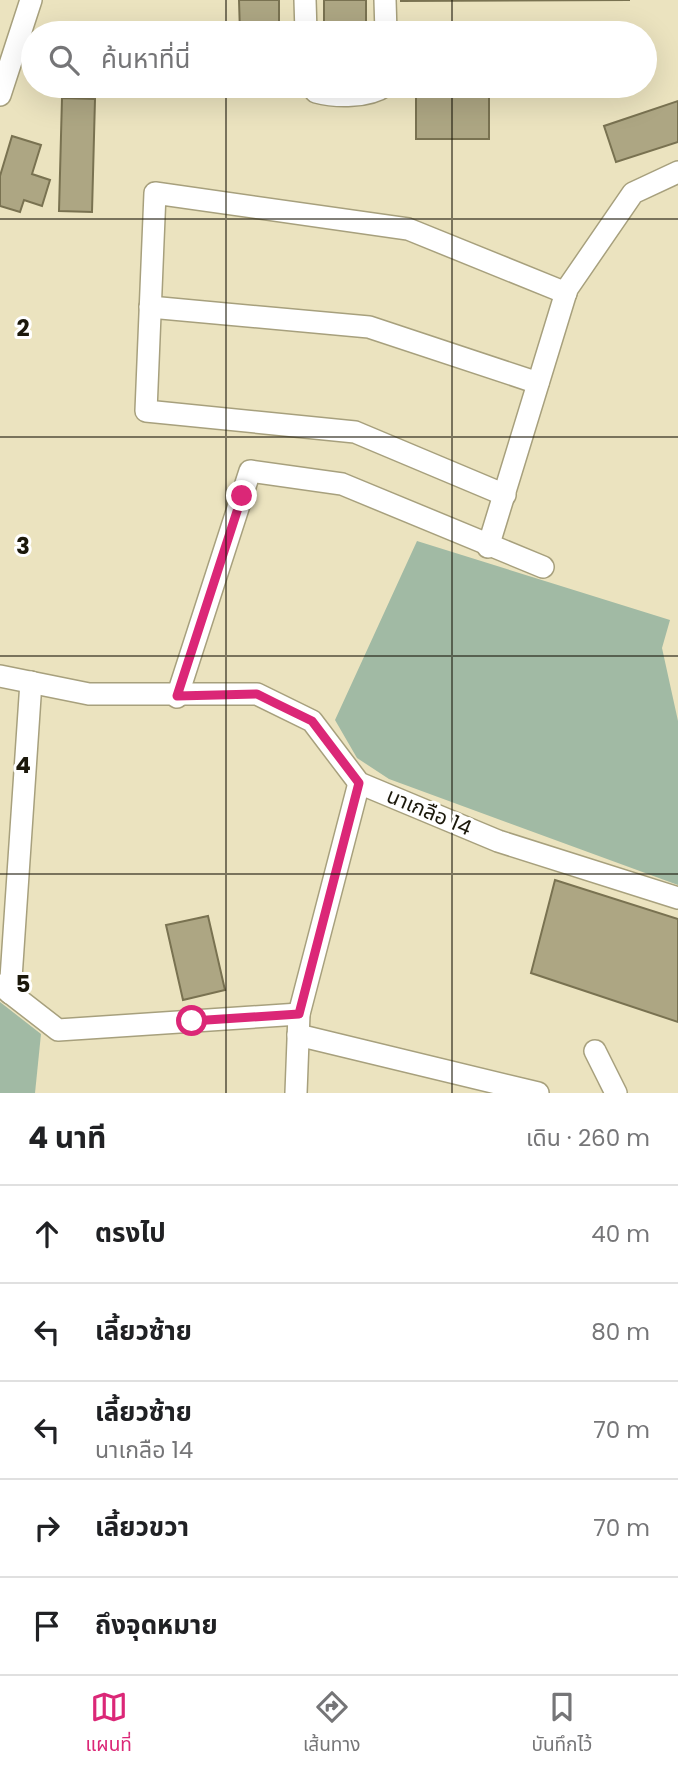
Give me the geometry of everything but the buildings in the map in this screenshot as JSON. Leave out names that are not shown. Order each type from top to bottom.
[{"type":"street","points":[[24,21],[31,0]]},
{"type":"street","points":[[306,0],[306,21]]},
{"type":"street","points":[[386,0],[386,21]]},
{"type":"street","points":[[0,95],[21,31]]},
{"type":"street","points":[[488,547],[566,292],[633,193],[678,172]]},
{"type":"street","points":[[505,495],[355,432],[146,411],[155,193],[408,229],[566,292]]},
{"type":"street","points":[[150,307],[369,327],[538,383]]},
{"type":"street","points":[[177,696],[250,471],[342,484],[488,547],[543,567]]},
{"type":"street","name":"นาเกลือ 14","points":[[0,676],[89,694],[257,694],[312,721],[359,783],[498,841],[678,898]]},
{"type":"street","points":[[31,682],[5,989],[58,1030],[298,1025],[538,1093]]},
{"type":"street","points":[[296,1093],[298,1025],[359,783]]},
{"type":"street","points":[[595,1051],[616,1093]]},
{"type":"green space","points":[[417,541],[670,620],[662,648],[678,721],[678,885],[389,779],[357,758],[335,720]]},
{"type":"green space","points":[[0,1002],[41,1034],[35,1093],[0,1093]]},
{"type":"route","points":[[192,1021],[299,1014],[359,783],[312,721],[257,694],[177,696],[242,496]]}]
